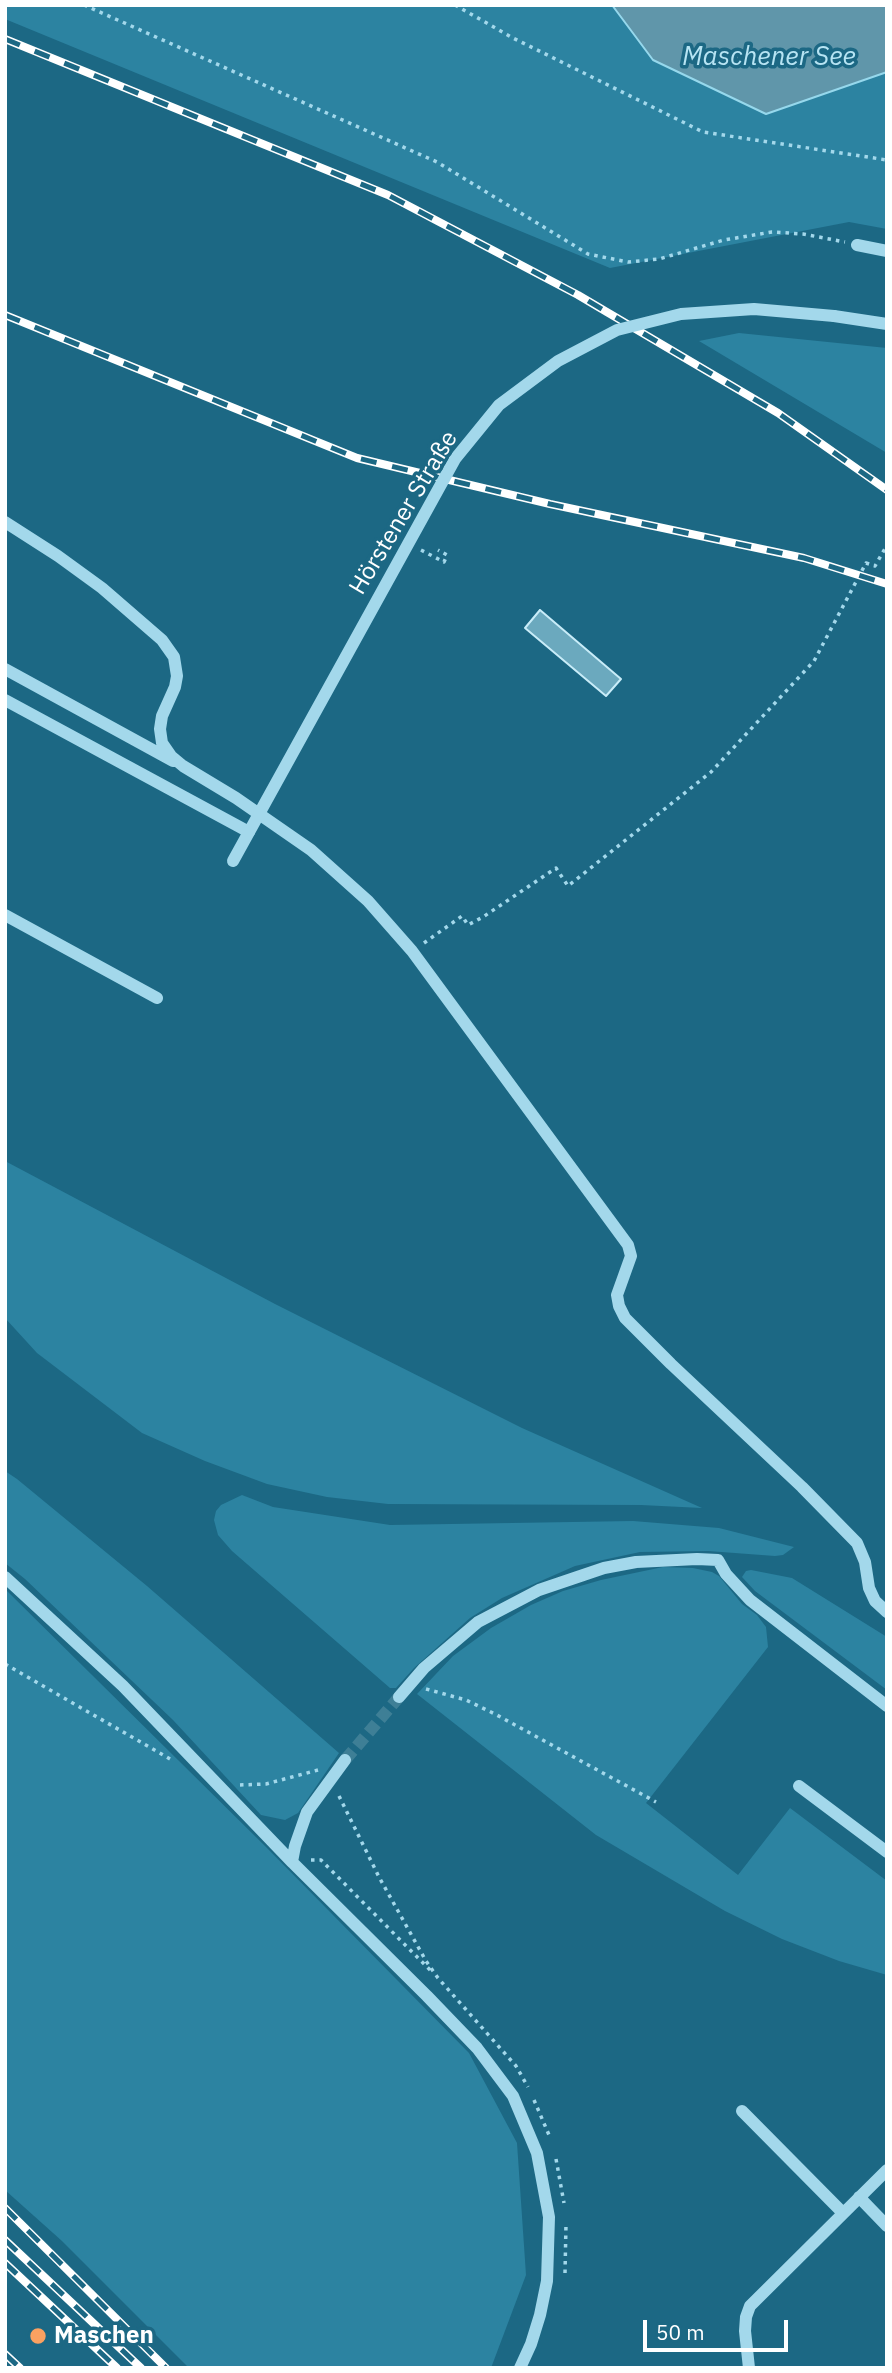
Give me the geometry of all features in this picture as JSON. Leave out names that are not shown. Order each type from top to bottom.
[{"type":"street","points":[[857,245],[887,251]]},
{"type":"street","name":"Hörstener Straße","points":[[233,861],[455,459],[499,405],[558,361],[617,330],[681,314],[754,309],[887,324]]},
{"type":"street","points":[[5,522],[102,588],[162,640],[174,657],[177,676],[175,688],[162,716],[162,743],[171,756],[183,766]]},
{"type":"street","points":[[5,668],[236,798],[311,850],[368,901],[412,951],[628,1245],[631,1256],[617,1295],[625,1318],[857,1543],[865,1562],[869,1588],[875,1601],[887,1612]]},
{"type":"street","points":[[5,700],[249,832]]},
{"type":"street","points":[[5,915],[158,998]]},
{"type":"street","points":[[399,1697],[424,1668],[478,1622],[539,1590],[604,1568],[636,1562],[697,1559],[718,1560],[726,1574],[750,1600],[887,1706]]},
{"type":"street","points":[[5,1577],[123,1686],[292,1862],[477,2048],[513,2096],[537,2153],[545,2187],[550,2250],[540,2315],[520,2368]]},
{"type":"street","points":[[292,1862],[307,1812],[343,1763]]},
{"type":"street","points":[[799,1786],[887,1852]]},
{"type":"street","points":[[742,2110],[843,2213]]},
{"type":"street","points":[[749,2368],[745,2331],[750,2306],[887,2170]]},
{"type":"street","points":[[859,2197],[887,2226]]},
{"type":"path","points":[[84,5],[437,162],[588,254],[628,262],[659,259],[724,240],[772,232],[803,234],[857,245]]},
{"type":"path","points":[[455,5],[513,38],[703,132],[887,160]]},
{"type":"path","points":[[412,951],[462,916],[468,925],[483,917],[556,868],[568,886],[712,772],[814,661],[866,563],[875,566],[887,545]]},
{"type":"path","points":[[432,556],[444,562],[447,555],[438,550]]},
{"type":"path","points":[[5,1664],[170,1760],[182,1764],[195,1762]]},
{"type":"path","points":[[410,1685],[466,1700],[486,1709],[656,1802]]},
{"type":"path","points":[[238,1785],[266,1784],[343,1763]]},
{"type":"path","points":[[292,1862],[321,1860],[438,1978]]},
{"type":"shaded area","points":[[5,5],[612,5],[653,60],[766,114],[887,72],[887,229],[849,222],[610,268],[5,19]]},
{"type":"shaded area","points":[[739,333],[887,348],[887,453],[699,341]]},
{"type":"shaded area","points":[[5,1161],[275,1304],[522,1428],[702,1508],[641,1505],[388,1504],[327,1497],[267,1484],[205,1461],[142,1433],[37,1353],[5,1318]]},
{"type":"shaded area","points":[[5,1471],[147,1586],[339,1753],[298,1813],[285,1820],[261,1815],[173,1720],[5,1563]]},
{"type":"shaded area","points":[[242,1495],[273,1507],[390,1525],[633,1521],[719,1528],[794,1547],[783,1555],[775,1556],[708,1551],[640,1552],[575,1566],[502,1598],[470,1618],[414,1668],[396,1688],[390,1688],[232,1551],[218,1535],[214,1520],[216,1511],[221,1505]]},
{"type":"shaded area","points":[[663,1567],[693,1568],[719,1576],[766,1627],[768,1647],[646,1803],[738,1875],[790,1808],[887,1881],[887,1975],[839,1961],[782,1939],[725,1911],[596,1835],[417,1694],[453,1656],[491,1628],[531,1605],[563,1591],[601,1580]]},
{"type":"shaded area","points":[[746,1571],[792,1578],[887,1637],[887,1690],[755,1591],[742,1577]]},
{"type":"shaded area","points":[[5,1589],[265,1846],[469,2053],[517,2143],[526,2275],[491,2368],[189,2368],[62,2241],[5,2190]]},
{"type":"water","name":"Maschener See","points":[[612,5],[887,5],[887,72],[766,114],[653,60]]},
{"type":"building","points":[[540,610],[621,679],[606,696],[525,628]]},
{"type":"tunnel","points":[[345,1760],[399,1697]]},
{"type":"railway","points":[[5,39],[388,195],[578,295],[778,413],[887,490]]},
{"type":"railway","points":[[5,315],[357,458],[550,504],[804,558],[887,584]]},
{"type":"railway","points":[[5,2208],[166,2368]]},
{"type":"railway","points":[[5,2240],[141,2368]]},
{"type":"railway","points":[[5,2263],[117,2368]]},
{"type":"railway","points":[[5,2354],[20,2368]]},
{"type":"place","name":"Maschen","points":[[38,2336]]}]
